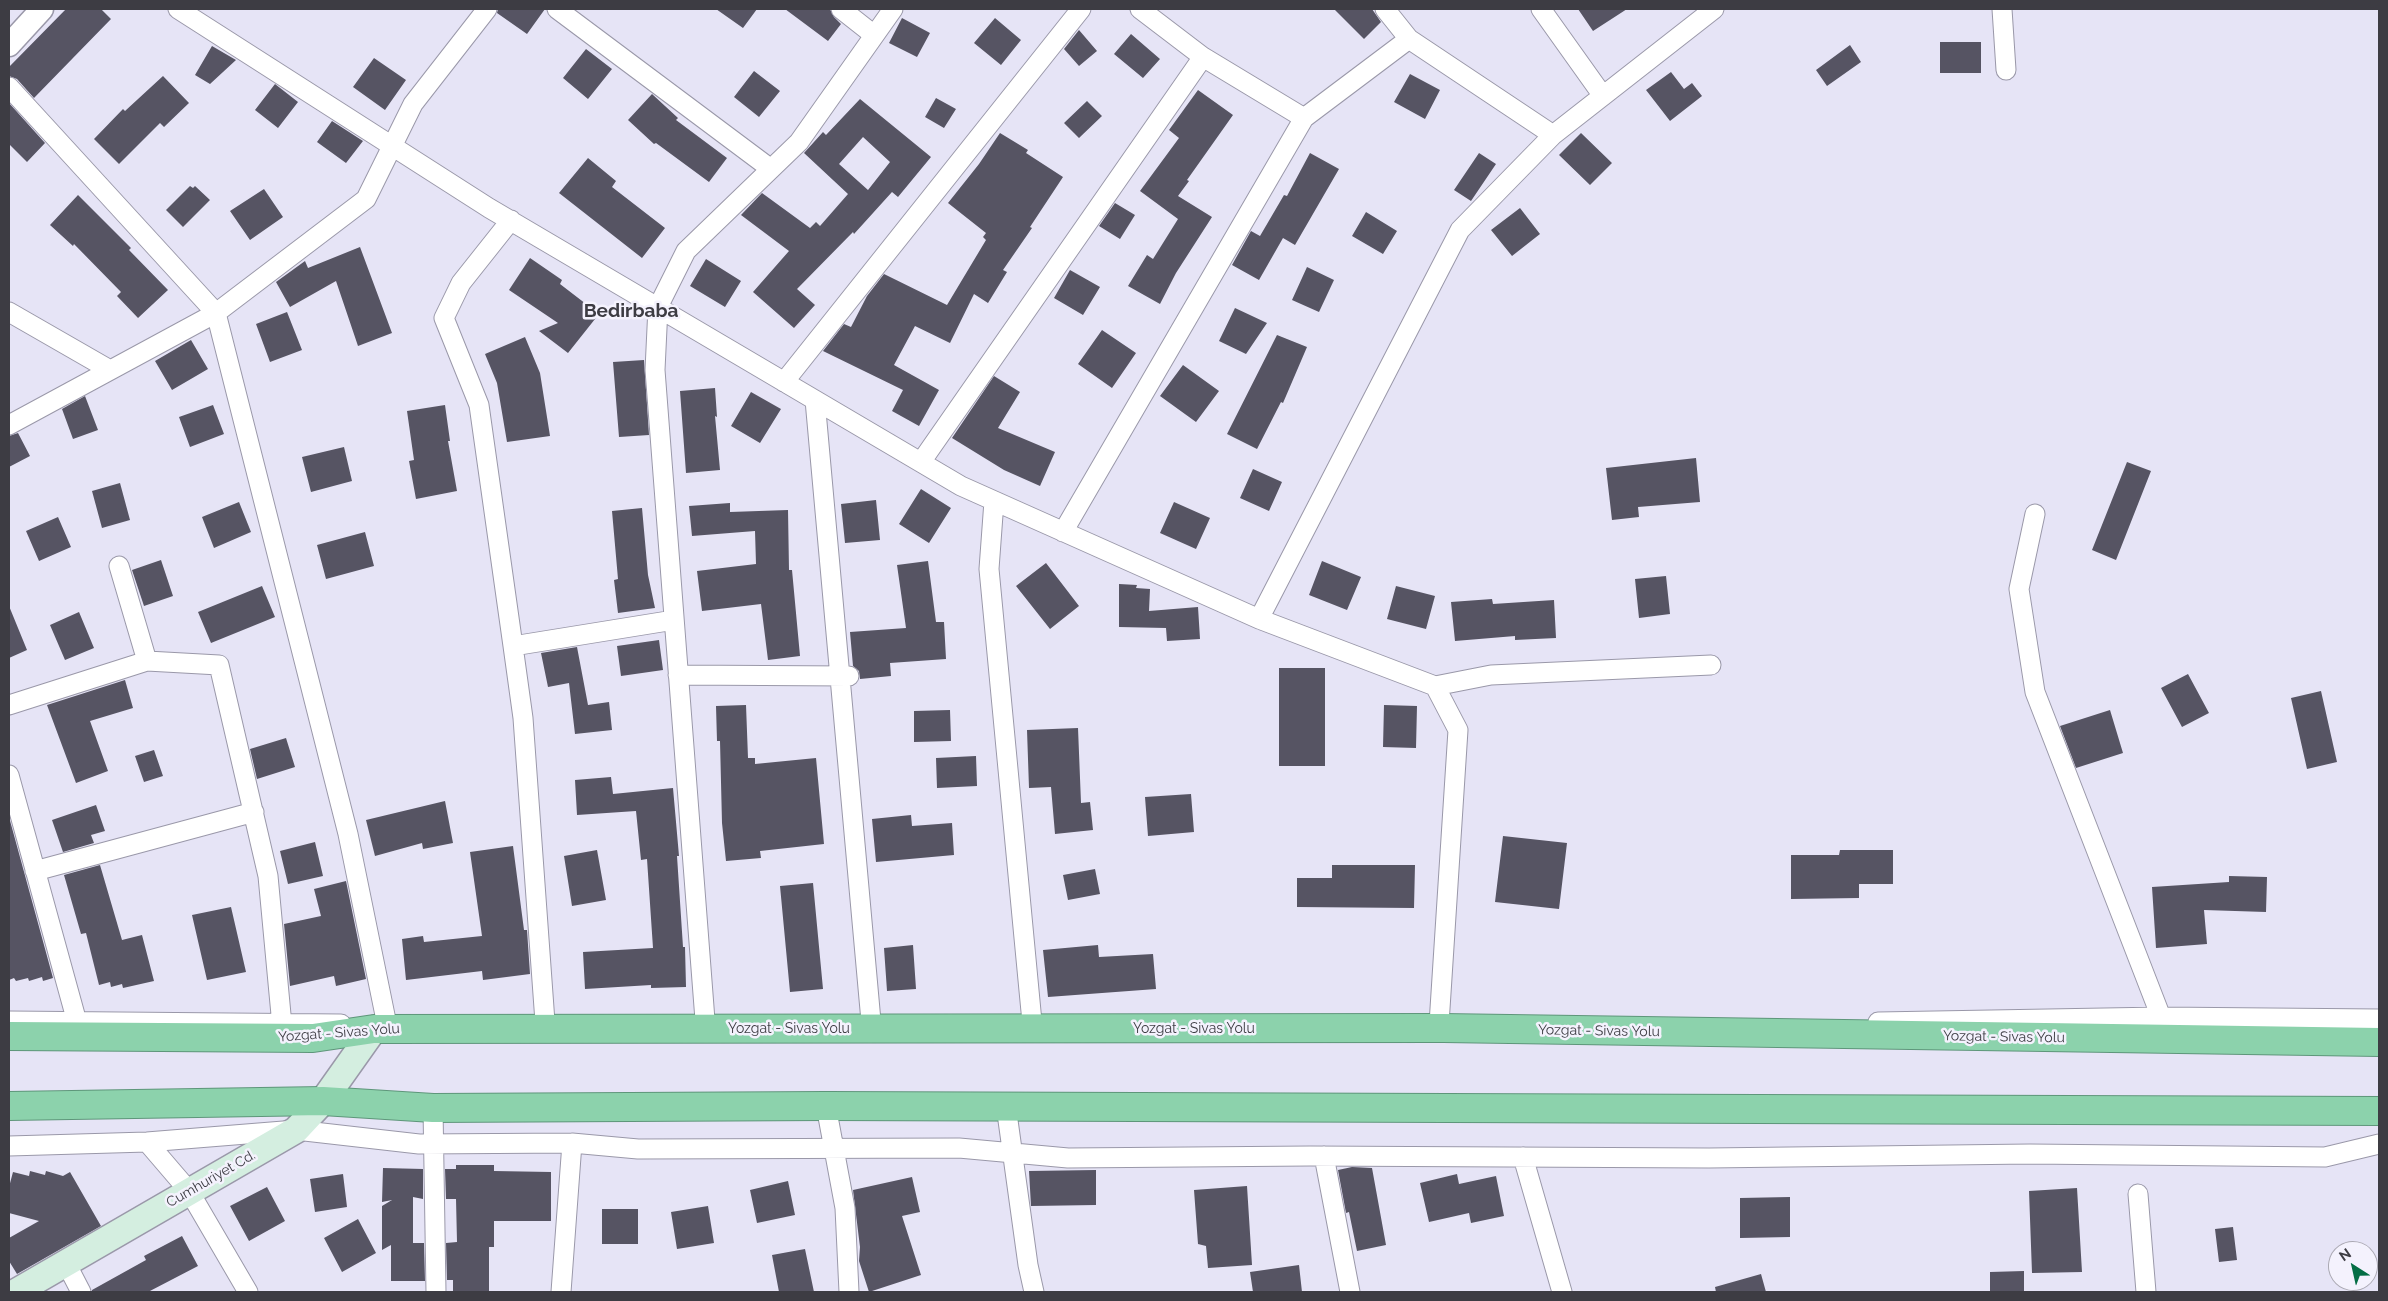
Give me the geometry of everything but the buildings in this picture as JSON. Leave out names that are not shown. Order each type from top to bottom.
[{"type":"highway","name":"Yozgat - Sivas Yolu","points":[[9,1036],[283,1031],[313,1038],[380,1027],[1443,1028],[2379,1042]]},
{"type":"highway","points":[[9,1106],[323,1101],[433,1108],[1006,1106],[2379,1111]]},
{"type":"main road","name":"Cumhuriyet Cd.","points":[[16,1292],[296,1130],[323,1101],[380,1027]]},
{"type":"street","points":[[9,45],[42,9]]},
{"type":"street","points":[[178,9],[510,220],[961,486],[1259,619],[1435,686],[1491,675],[1711,665]]},
{"type":"street","points":[[9,425],[216,313],[366,199],[394,147],[412,104],[487,9]]},
{"type":"street","points":[[558,9],[772,169]]},
{"type":"street","points":[[842,9],[874,36]]},
{"type":"street","points":[[705,1020],[655,370],[658,308],[686,251],[799,142],[893,9]]},
{"type":"street","points":[[784,382],[1081,9]]},
{"type":"street","points":[[1140,9],[1203,57],[1304,118]]},
{"type":"street","points":[[1385,9],[1409,39],[1553,135]]},
{"type":"street","points":[[1541,9],[1602,96]]},
{"type":"street","points":[[1259,619],[1460,230],[1553,135],[1714,9]]},
{"type":"street","points":[[2002,9],[2006,70]]},
{"type":"street","points":[[1063,532],[1304,118],[1409,39]]},
{"type":"street","points":[[921,462],[1203,57]]},
{"type":"street","points":[[9,87],[216,313],[348,834],[380,1027],[705,1020],[1642,1025],[2162,1017],[2379,1019]]},
{"type":"street","points":[[510,220],[461,282],[444,318],[479,405],[523,718],[544,1022]]},
{"type":"street","points":[[9,312],[110,370]]},
{"type":"street","points":[[815,400],[845,675],[871,1021]]},
{"type":"street","points":[[994,501],[988,568],[1032,1022]]},
{"type":"street","points":[[2036,514],[2019,589],[2035,692],[2162,1017]]},
{"type":"street","points":[[119,566],[147,661]]},
{"type":"street","points":[[513,646],[674,620]]},
{"type":"street","points":[[9,705],[147,661],[219,665],[268,876],[283,1031],[9,1021]]},
{"type":"street","points":[[678,675],[845,675]]},
{"type":"street","points":[[1435,686],[1458,730],[1440,1024]]},
{"type":"street","points":[[9,775],[77,1022]]},
{"type":"street","points":[[35,871],[254,812]]},
{"type":"street","points":[[826,1106],[845,1208],[849,1292]]},
{"type":"street","points":[[1006,1106],[1028,1265],[1034,1292]]},
{"type":"street","points":[[433,1108],[436,1292]]},
{"type":"street","points":[[9,1146],[147,1142],[296,1130],[434,1144],[572,1144],[638,1149],[959,1148],[1068,1158],[1324,1156],[1710,1158],[2030,1154],[2326,1158],[2379,1144]]},
{"type":"street","points":[[147,1142],[189,1191],[248,1292]]},
{"type":"street","points":[[561,1292],[572,1144]]},
{"type":"street","points":[[1324,1156],[1350,1292]]},
{"type":"street","points":[[1523,1156],[1562,1292]]},
{"type":"street","points":[[2138,1194],[2146,1292]]},
{"type":"street","points":[[66,1263],[82,1292]]},
{"type":"district","name":"Bedirbaba","points":[[631,311]]}]
